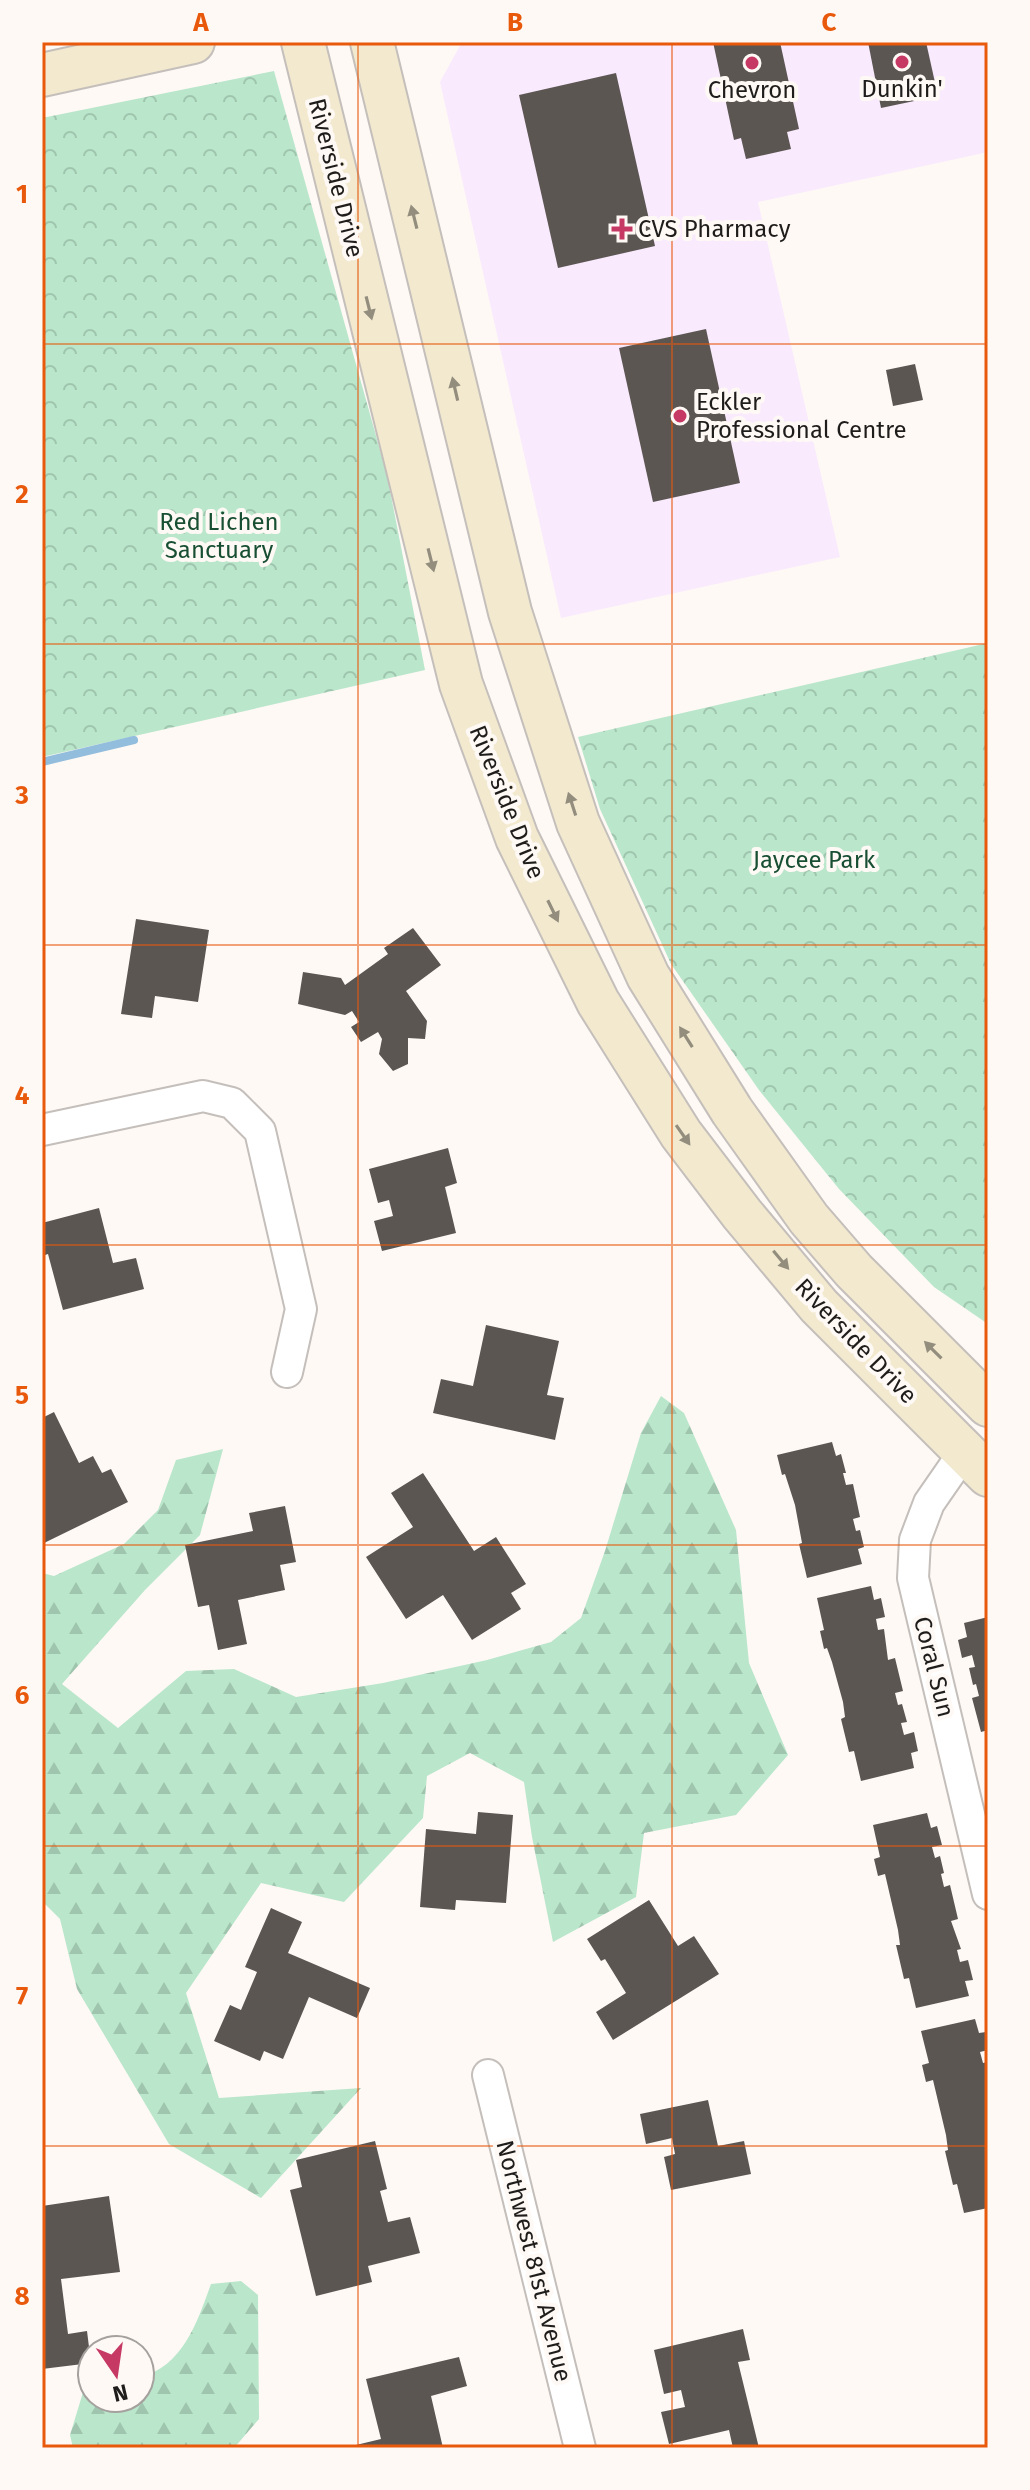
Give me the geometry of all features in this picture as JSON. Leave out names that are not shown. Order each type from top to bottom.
[{"type":"street","points":[[42,75],[193,42]]},
{"type":"street","name":"Riverside Drive","points":[[303,42],[461,684],[517,838],[598,1002],[681,1134],[742,1214],[819,1306],[980,1455]]},
{"type":"street","name":"Riverside Drive","points":[[372,42],[510,612],[578,823],[648,976],[732,1111],[809,1219],[854,1271],[988,1408]]},
{"type":"street","points":[[42,1130],[203,1096],[232,1103],[260,1131],[301,1309],[287,1372]]},
{"type":"street","points":[[980,1455],[988,1408]]},
{"type":"street","name":"Coral Sun","points":[[980,1455],[929,1503],[915,1540],[913,1578],[988,1894]]},
{"type":"street","name":"Northwest 81st Avenue","points":[[488,2075],[580,2448]]},
{"type":"shaded area","points":[[462,42],[988,42],[988,152],[758,202],[840,557],[561,618],[440,82]]},
{"type":"green space","name":"Red Lichen Sanctuary","points":[[274,71],[387,475],[425,670],[42,757],[42,118]]},
{"type":"green space","name":"Jaycee Park","points":[[988,643],[988,1324],[934,1287],[839,1189],[759,1090],[671,964],[600,809],[578,737]]},
{"type":"green space","points":[[661,1396],[684,1413],[736,1530],[749,1663],[788,1755],[736,1815],[644,1833],[636,1897],[553,1942],[524,1782],[470,1753],[427,1776],[423,1818],[344,1902],[261,1883],[186,1993],[219,2098],[361,2088],[261,2198],[169,2144],[77,1989],[60,1919],[42,1901],[42,1573],[54,1576],[124,1544],[158,1510],[176,1460],[223,1449],[200,1535],[145,1590],[62,1684],[118,1728],[186,1671],[234,1669],[296,1697],[383,1683],[551,1642],[581,1618],[641,1433]]},
{"type":"green space","points":[[241,2281],[258,2295],[259,2419],[234,2448],[73,2448],[70,2435],[76,2414],[156,2414],[156,2371],[178,2353],[187,2340],[211,2284]]},
{"type":"building","points":[[713,42],[780,42],[799,129],[787,132],[791,149],[746,159],[741,138],[734,140]]},
{"type":"building","points":[[868,42],[926,42],[938,96],[881,108]]},
{"type":"building","name":"CVS Pharmacy","points":[[616,73],[655,246],[558,268],[519,95]]},
{"type":"building","name":"Eckler Professional Centre","points":[[706,329],[740,483],[653,502],[619,348]]},
{"type":"building","points":[[915,364],[923,400],[893,406],[886,370]]},
{"type":"building","points":[[136,919],[209,930],[198,1002],[155,996],[152,1018],[121,1014]]},
{"type":"building","points":[[413,928],[441,965],[406,991],[427,1021],[425,1039],[408,1038],[408,1064],[393,1071],[379,1054],[382,1039],[378,1032],[361,1042],[351,1027],[359,1022],[352,1011],[345,1015],[298,1004],[303,972],[341,978],[345,985],[388,954],[384,948]]},
{"type":"building","points":[[448,1148],[457,1183],[445,1187],[456,1233],[382,1251],[374,1221],[393,1216],[389,1200],[378,1203],[369,1169]]},
{"type":"building","points":[[99,1208],[113,1263],[136,1258],[144,1289],[63,1310],[48,1254],[42,1256],[42,1223]]},
{"type":"building","points":[[486,1325],[559,1341],[547,1395],[564,1398],[555,1440],[433,1413],[441,1379],[473,1386]]},
{"type":"building","points":[[54,1412],[79,1463],[93,1456],[102,1473],[111,1469],[128,1502],[42,1544],[42,1418]]},
{"type":"building","points":[[832,1442],[836,1456],[841,1454],[846,1485],[853,1484],[860,1517],[853,1519],[856,1531],[860,1530],[864,1547],[858,1549],[862,1564],[807,1578],[795,1505],[777,1455]]},
{"type":"building","points":[[423,1473],[474,1551],[496,1537],[526,1584],[511,1593],[521,1609],[472,1640],[443,1595],[406,1619],[366,1557],[413,1527],[391,1493]]},
{"type":"building","points":[[285,1506],[296,1562],[280,1565],[285,1590],[238,1600],[247,1644],[218,1650],[209,1605],[198,1607],[185,1545],[253,1531],[249,1513]]},
{"type":"building","points":[[871,1586],[874,1600],[881,1598],[885,1617],[876,1619],[878,1630],[884,1629],[888,1660],[895,1658],[903,1691],[895,1693],[907,1722],[901,1723],[904,1735],[914,1732],[918,1751],[911,1753],[914,1768],[861,1781],[854,1751],[849,1752],[841,1719],[845,1717],[843,1702],[832,1662],[827,1648],[824,1649],[820,1631],[824,1630],[817,1598]]},
{"type":"building","points":[[988,1617],[988,1730],[981,1732],[972,1698],[979,1696],[969,1668],[975,1667],[972,1655],[962,1658],[958,1640],[967,1637],[964,1623]]},
{"type":"building","points":[[478,1812],[513,1815],[506,1903],[456,1900],[455,1910],[420,1907],[426,1829],[476,1834]]},
{"type":"building","points":[[927,1813],[931,1828],[937,1826],[942,1845],[932,1847],[935,1858],[940,1856],[944,1887],[950,1885],[958,1919],[951,1921],[961,1949],[957,1950],[960,1962],[968,1960],[973,1980],[965,1981],[969,1996],[916,2008],[909,1978],[904,1979],[896,1945],[900,1945],[898,1930],[885,1874],[878,1876],[874,1859],[880,1857],[873,1825]]},
{"type":"building","points":[[649,1900],[678,1946],[694,1936],[719,1974],[613,2040],[596,2012],[626,1993],[605,1959],[601,1961],[587,1939]]},
{"type":"building","points":[[271,1908],[302,1922],[288,1953],[370,1988],[357,2018],[309,1997],[283,2059],[264,2051],[260,2061],[214,2041],[230,2005],[241,2010],[257,1972],[245,1967]]},
{"type":"building","points":[[975,2019],[979,2033],[986,2032],[988,2042],[988,2050],[980,2052],[983,2063],[988,2062],[988,2208],[964,2213],[945,2151],[948,2150],[946,2135],[933,2080],[926,2082],[922,2065],[929,2063],[921,2031]]},
{"type":"building","points":[[708,2100],[718,2146],[744,2141],[751,2174],[671,2190],[664,2157],[675,2154],[672,2138],[646,2144],[640,2114]]},
{"type":"building","points":[[375,2141],[387,2189],[380,2191],[388,2222],[410,2217],[420,2253],[368,2266],[372,2282],[316,2296],[290,2190],[302,2187],[296,2160]]},
{"type":"building","points":[[109,2196],[120,2272],[61,2279],[68,2334],[87,2331],[87,2334],[76,2334],[76,2365],[42,2369],[42,2206]]},
{"type":"building","points":[[743,2329],[750,2360],[738,2362],[759,2448],[733,2448],[729,2430],[669,2444],[661,2412],[685,2407],[681,2390],[664,2394],[654,2350]]},
{"type":"building","points":[[459,2357],[467,2386],[431,2396],[443,2448],[357,2448],[356,2445],[381,2439],[366,2379]]},
{"type":"waterway","points":[[42,762],[134,740]]},
{"type":"place","name":"Dunkin'","points":[[902,62]]},
{"type":"place","name":"Chevron","points":[[752,63]]},
{"type":"place","name":"CVS Pharmacy","points":[[622,229]]},
{"type":"place","name":"Eckler Professional Centre","points":[[680,416]]}]
